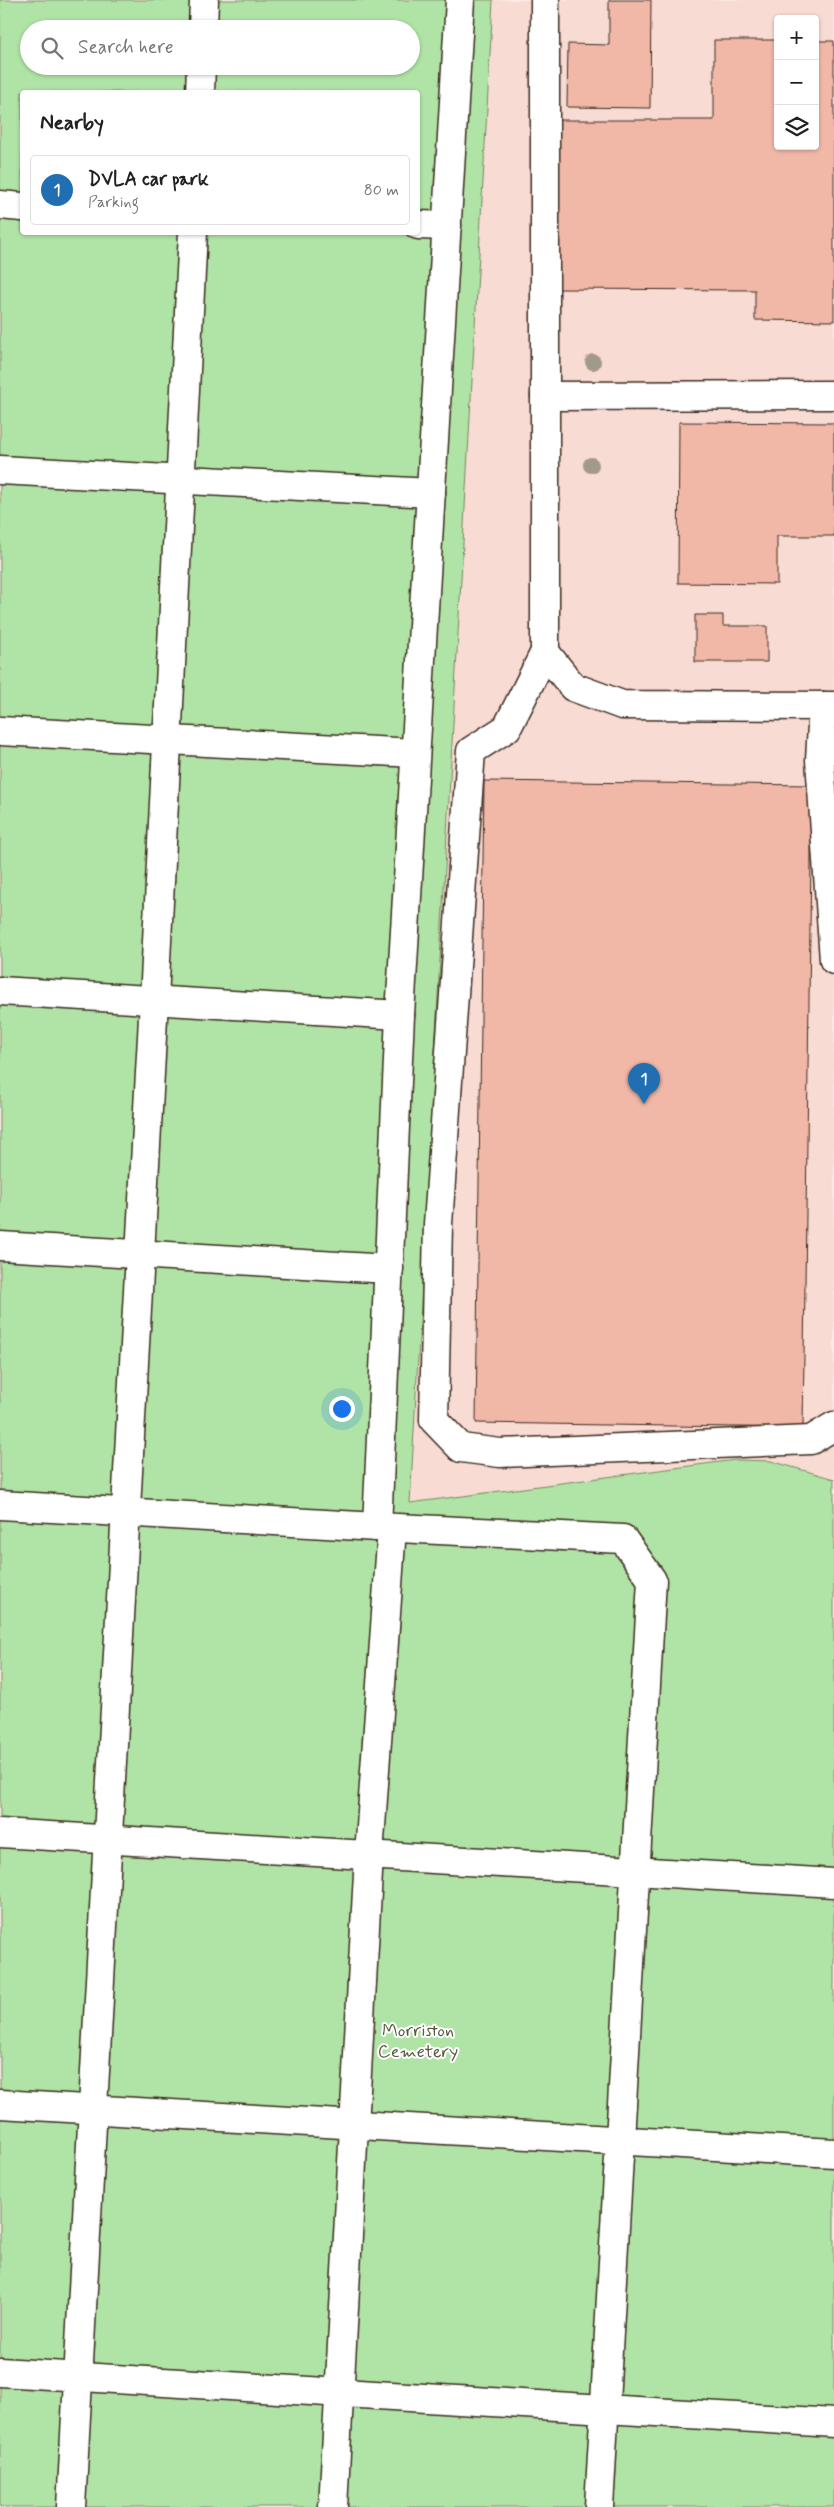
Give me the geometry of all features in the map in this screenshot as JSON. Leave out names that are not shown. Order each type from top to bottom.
[{"type":"lane","points":[[203,20],[204,0]]},
{"type":"lane","points":[[333,2507],[369,1855],[384,1527],[388,1269],[400,1015],[460,0]]},
{"type":"lane","points":[[545,0],[545,652],[508,728],[471,751],[438,1224],[434,1420],[461,1448],[500,1453],[811,1440],[834,1426]]},
{"type":"lane","points":[[200,90],[201,75]]},
{"type":"lane","points":[[0,206],[20,206]]},
{"type":"lane","points":[[420,225],[447,226]]},
{"type":"lane","points":[[71,2507],[154,1000],[193,235]]},
{"type":"lane","points":[[545,396],[834,395]]},
{"type":"lane","points":[[0,470],[430,493]]},
{"type":"lane","points":[[545,652],[573,688],[622,705],[828,706],[820,760],[834,960]]},
{"type":"lane","points":[[0,731],[416,753]]},
{"type":"lane","points":[[0,991],[400,1015]]},
{"type":"lane","points":[[0,1246],[388,1269]]},
{"type":"lane","points":[[0,1505],[623,1539],[652,1580],[599,2507]]},
{"type":"lane","points":[[0,1833],[834,1883]]},
{"type":"lane","points":[[0,2104],[834,2153]]},
{"type":"lane","points":[[0,2372],[834,2423]]},
{"type":"shaded area","points":[[493,0],[834,0],[834,1479],[771,1461],[410,1503]]},
{"type":"green space","name":"Morriston Cemetery","points":[[0,0],[493,0],[410,1503],[735,1460],[771,1461],[834,1479],[834,2507],[0,2507]]},
{"type":"building","points":[[609,0],[651,0],[650,108],[567,107],[568,44],[609,45]]},
{"type":"building","points":[[714,40],[774,40],[774,150],[819,150],[819,41],[834,41],[834,321],[755,320],[755,290],[557,289],[558,120],[714,120]]},
{"type":"building","points":[[679,422],[834,423],[834,536],[777,536],[777,584],[678,583]]},
{"type":"building","points":[[695,615],[723,615],[723,626],[767,626],[767,662],[695,662]]},
{"type":"building","points":[[484,781],[812,785],[803,1428],[476,1423]]},
{"type":"place","name":"DVLA car park","points":[[644,1104]]}]
